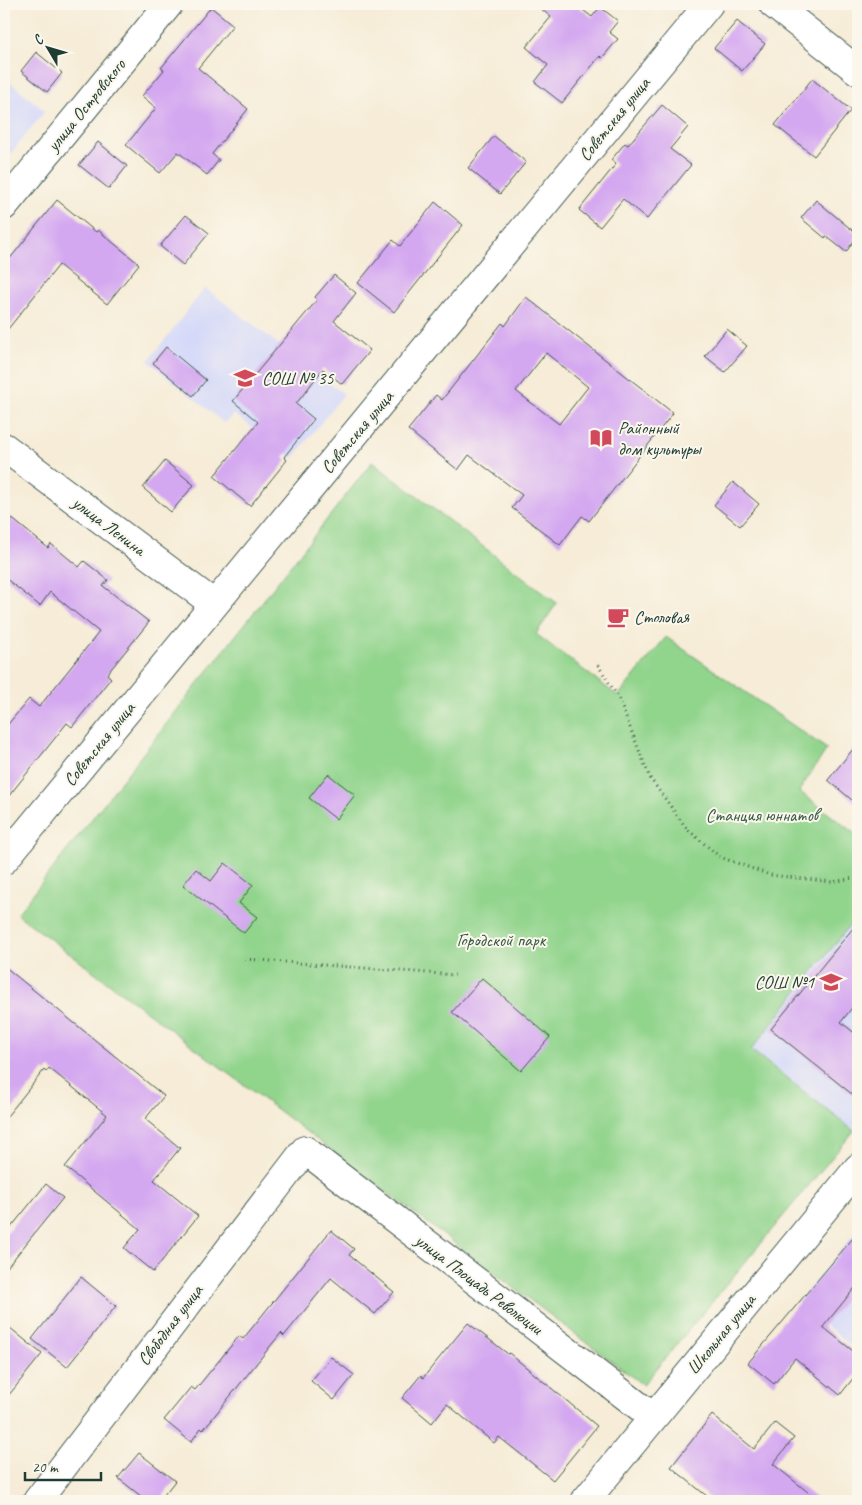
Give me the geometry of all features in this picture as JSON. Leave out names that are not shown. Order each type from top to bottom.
[{"type":"street","name":"улица Островского","points":[[4,206],[169,4]]},
{"type":"street","name":"Советская улица","points":[[4,860],[709,4]]},
{"type":"street","points":[[773,4],[858,71]]},
{"type":"street","name":"улица Ленина","points":[[4,447],[214,604]]},
{"type":"street","name":"улица Площадь Революции","points":[[305,1150],[653,1418]]},
{"type":"street","name":"Свободная улица","points":[[37,1501],[305,1150]]},
{"type":"street","name":"Школьная улица","points":[[585,1501],[858,1168]]},
{"type":"path","points":[[598,664],[618,696],[650,778],[687,829],[720,857],[770,875],[833,882],[858,877]]},
{"type":"path","points":[[245,959],[455,975]]},
{"type":"shaded area","points":[[4,77],[45,111],[4,162]]},
{"type":"shaded area","name":"СОШ № 35","points":[[205,288],[344,394],[293,458],[234,414],[224,423],[148,361]]},
{"type":"shaded area","name":"СОШ №1","points":[[858,915],[858,1126],[854,1131],[751,1050]]},
{"type":"shaded area","points":[[858,1230],[858,1352],[798,1302]]},
{"type":"green space","name":"Городской парк","points":[[372,462],[557,603],[536,634],[618,696],[666,637],[827,749],[799,791],[858,836],[858,915],[751,1050],[854,1131],[643,1385],[17,914]]},
{"type":"building","points":[[535,4],[575,4],[592,17],[600,7],[618,21],[609,32],[618,39],[602,58],[600,56],[562,103],[535,82],[548,65],[526,47],[551,17]]},
{"type":"building","points":[[211,7],[233,25],[198,68],[248,109],[212,154],[219,160],[207,175],[178,152],[160,173],[126,145],[156,108],[142,96],[164,70],[161,68]]},
{"type":"building","points":[[737,21],[765,44],[742,71],[714,48]]},
{"type":"building","points":[[36,52],[62,73],[47,92],[21,71]]},
{"type":"building","points":[[812,79],[851,110],[814,156],[775,125]]},
{"type":"building","points":[[662,105],[688,127],[670,149],[691,165],[647,219],[623,199],[600,227],[579,210],[616,164],[611,160],[625,143],[628,145]]},
{"type":"building","points":[[494,136],[526,162],[500,194],[468,168]]},
{"type":"building","points":[[98,142],[127,166],[109,189],[79,165]]},
{"type":"building","points":[[57,200],[96,232],[98,230],[139,264],[107,304],[59,265],[4,334],[4,266]]},
{"type":"building","points":[[816,200],[858,235],[846,252],[801,218]]},
{"type":"building","points":[[435,202],[463,225],[394,312],[358,283],[393,240],[400,246]]},
{"type":"building","points":[[186,215],[209,233],[183,265],[160,246]]},
{"type":"building","points":[[334,275],[356,293],[334,321],[370,350],[342,384],[323,369],[296,404],[314,419],[284,457],[287,460],[250,506],[214,476],[258,422],[233,401],[317,300],[315,297]]},
{"type":"building","name":"Районный дом культуры","points":[[526,297],[673,413],[589,521],[582,516],[560,545],[512,508],[522,495],[469,455],[458,470],[408,430],[436,395],[442,400],[502,323],[505,326]],"holes":[[[546,353],[588,387],[559,424],[516,391]]]},
{"type":"building","points":[[727,329],[747,346],[725,372],[705,356]]},
{"type":"building","points":[[166,347],[206,380],[193,396],[153,363]]},
{"type":"building","points":[[165,461],[194,485],[171,512],[143,488]]},
{"type":"building","points":[[733,482],[759,504],[740,526],[714,505]]},
{"type":"building","points":[[4,512],[48,548],[51,544],[79,567],[84,561],[108,580],[103,586],[149,622],[107,674],[111,678],[72,727],[67,723],[4,802],[4,729],[29,699],[39,707],[99,632],[50,592],[40,606],[4,577]]},
{"type":"building","points":[[858,743],[858,805],[828,780]]},
{"type":"building","points":[[328,774],[355,795],[336,819],[309,798]]},
{"type":"building","points":[[225,863],[253,885],[239,903],[257,917],[244,933],[183,885],[196,869],[211,881]]},
{"type":"building","name":"СОШ №1","points":[[858,922],[858,1000],[841,1022],[858,1036],[858,1099],[771,1029]]},
{"type":"building","points":[[4,966],[164,1096],[145,1119],[180,1148],[154,1180],[198,1216],[153,1272],[124,1248],[140,1229],[65,1167],[107,1115],[49,1068],[46,1072],[44,1070],[4,1120]]},
{"type":"building","points":[[482,978],[550,1037],[521,1071],[452,1012]]},
{"type":"building","points":[[46,1184],[63,1198],[4,1271],[4,1236]]},
{"type":"building","points":[[331,1230],[354,1249],[349,1255],[394,1292],[375,1314],[331,1278],[284,1336],[281,1333],[203,1430],[201,1428],[191,1442],[164,1420],[191,1387],[195,1390],[239,1336],[243,1339]]},
{"type":"building","points":[[858,1232],[858,1284],[823,1327],[858,1355],[858,1372],[840,1395],[795,1358],[774,1384],[748,1363]]},
{"type":"building","points":[[81,1277],[116,1306],[67,1367],[32,1339]]},
{"type":"building","points":[[4,1323],[42,1354],[4,1401]]},
{"type":"building","points":[[468,1323],[509,1353],[597,1426],[553,1480],[499,1437],[494,1443],[447,1404],[432,1423],[402,1398],[421,1375],[423,1378]]},
{"type":"building","points":[[331,1357],[354,1375],[334,1400],[311,1381]]},
{"type":"building","points":[[712,1415],[754,1449],[775,1423],[794,1438],[773,1464],[819,1501],[713,1501],[671,1467]]},
{"type":"building","points":[[139,1453],[175,1481],[159,1501],[147,1501],[118,1478]]},
{"type":"place","name":"СОШ № 35","points":[[245,378]]},
{"type":"place","name":"Районный дом культуры","points":[[601,438]]},
{"type":"place","name":"Столовая","points":[[618,617]]},
{"type":"place","name":"СОШ №1","points":[[831,982]]},
{"type":"park label","name":"Станция юннатов","points":[[762,815]]}]
